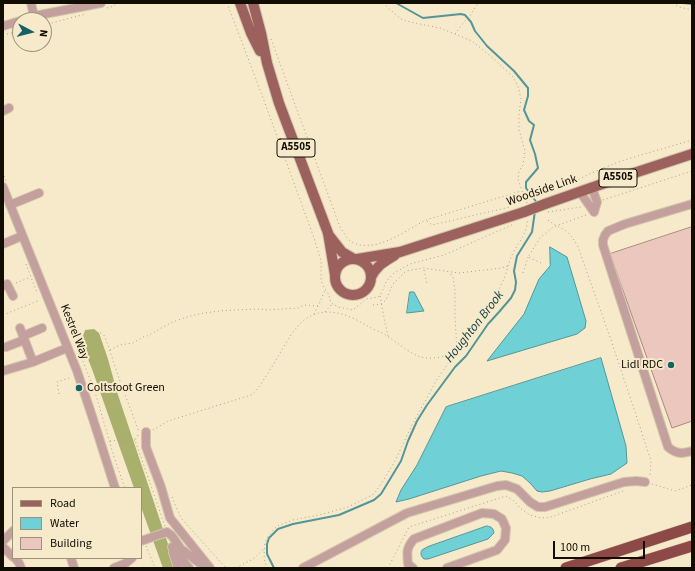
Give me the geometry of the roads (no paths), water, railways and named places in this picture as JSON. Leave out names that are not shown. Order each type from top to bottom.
[{"type":"highway","points":[[566,568],[692,527]]},
{"type":"highway","points":[[621,568],[692,546]]},
{"type":"main road","name":"A5505","points":[[240,3],[251,33],[266,63]]},
{"type":"main road","name":"A5505","points":[[253,3],[261,33],[266,63],[279,103],[328,233],[335,281],[340,290],[345,294],[356,295],[366,290],[369,286],[371,278],[369,268],[362,261],[342,252],[328,233]]},
{"type":"main road","name":"Woodside Link","points":[[355,259],[400,252],[524,212],[546,208],[580,192],[692,154]]},
{"type":"main road","name":"Woodside Link","points":[[371,278],[380,264],[400,252]]},
{"type":"main road","name":"A5505","points":[[334,275],[341,263],[349,259],[355,259]]},
{"type":"street","points":[[52,13],[104,6]]},
{"type":"street","name":"Kestrel Way","points":[[3,187],[22,236],[69,346],[115,487]]},
{"type":"street","points":[[580,192],[594,212],[597,202],[592,188]]},
{"type":"street","points":[[10,205],[39,193]]},
{"type":"street","points":[[692,204],[626,224],[608,232],[603,240],[603,245],[668,447],[676,453],[692,451]]},
{"type":"street","points":[[3,244],[22,236]]},
{"type":"street","points":[[5,285],[13,296]]},
{"type":"street","points":[[6,347],[22,335],[42,328]]},
{"type":"street","points":[[22,335],[33,362]]},
{"type":"street","points":[[3,371],[33,362],[69,346]]},
{"type":"street","points":[[146,432],[146,447],[161,487],[170,518],[210,568]]},
{"type":"street","points":[[303,568],[407,513],[497,486],[506,485],[517,489],[530,502],[538,507],[545,507],[624,482],[645,482]]},
{"type":"street","points":[[409,567],[407,551],[409,544],[414,539],[482,513],[494,514],[502,519],[506,528],[505,540],[497,550],[447,568]]},
{"type":"street","points":[[3,541],[12,533]]},
{"type":"street","points":[[142,540],[169,534]]},
{"type":"street","points":[[169,534],[178,568]]},
{"type":"street","points":[[169,534],[181,549],[206,568]]},
{"type":"street","points":[[171,546],[189,568]]},
{"type":"street","points":[[3,547],[12,555]]},
{"type":"street","points":[[16,559],[21,568]]},
{"type":"street","points":[[114,568],[126,563],[131,559]]},
{"type":"water","points":[[550,247],[567,257],[586,321],[585,328],[577,334],[487,361],[524,314],[539,279],[550,266]]},
{"type":"water","points":[[410,292],[414,292],[424,311],[407,313]]},
{"type":"water","points":[[601,358],[626,446],[627,463],[611,474],[550,491],[537,491],[522,476],[501,471],[396,502],[401,490],[417,465],[446,407]]},
{"type":"water","points":[[487,526],[492,528],[494,533],[488,539],[428,559],[424,559],[422,556],[422,550],[427,547]]},
{"type":"waterway","name":"Houghton Brook","points":[[396,3],[423,18],[461,14],[465,15],[487,46],[514,71],[528,88],[528,96],[524,110],[529,121],[534,125],[530,140],[538,168],[526,182],[526,188],[537,203],[536,205]]},
{"type":"waterway","points":[[683,3],[692,4]]},
{"type":"waterway","name":"Houghton Brook","points":[[274,568],[267,554],[267,544],[269,538],[278,529],[293,524],[339,515],[374,500],[381,494],[401,461],[417,421],[427,405],[455,367],[466,356],[488,324],[511,298],[515,290],[516,282],[514,271],[517,256],[532,232],[535,211]]},
{"type":"place","name":"Lidl RDC","points":[[671,365]]},
{"type":"place","name":"Coltsfoot Green","points":[[79,388]]}]
